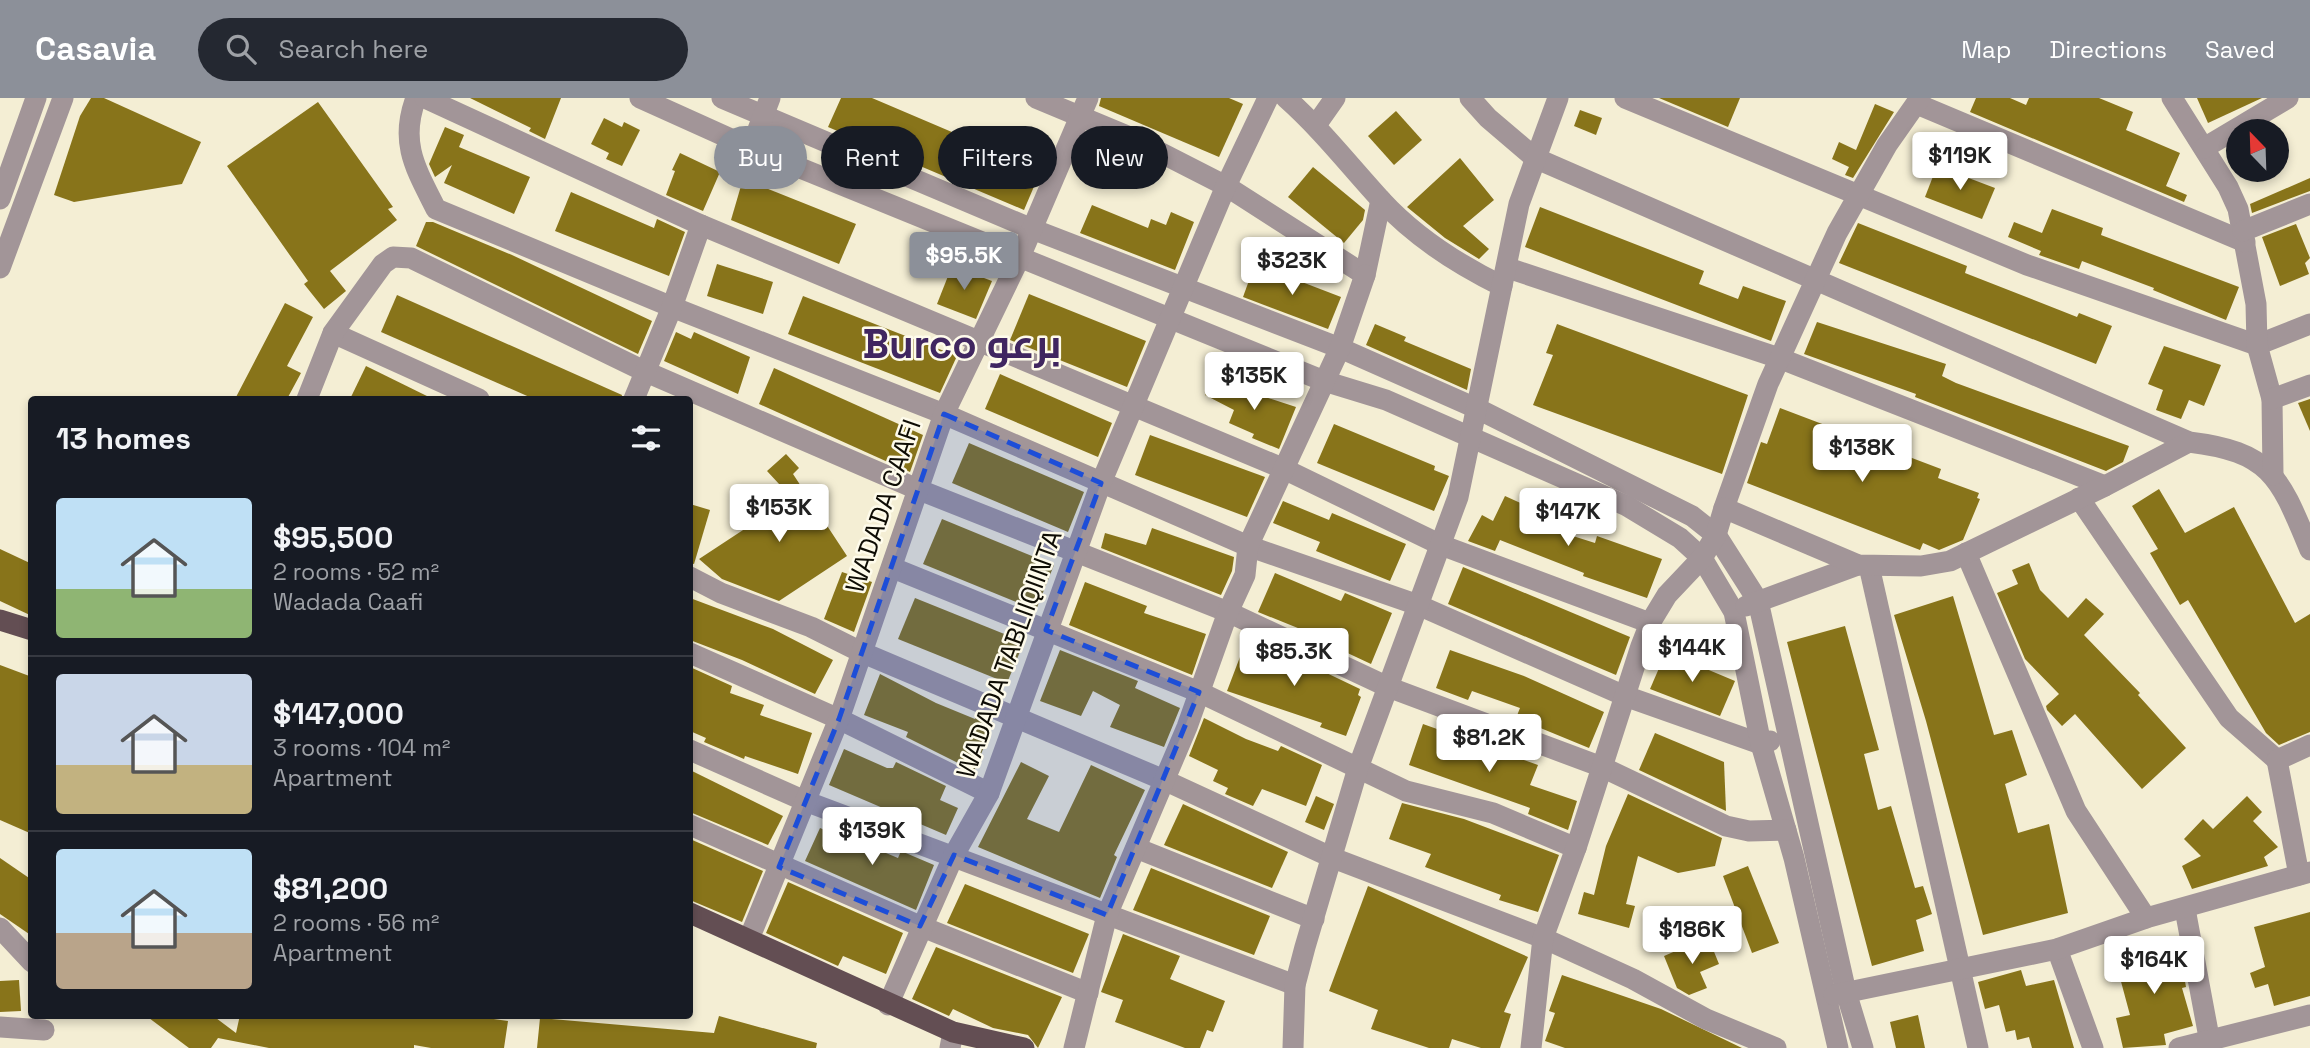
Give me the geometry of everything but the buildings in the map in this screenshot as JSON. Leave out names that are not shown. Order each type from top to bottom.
[{"type":"main road","points":[[0,620],[28,629]]},
{"type":"main road","points":[[693,914],[888,1005],[952,1040],[1024,1048]]},
{"type":"street","points":[[0,199],[36,98]]},
{"type":"street","points":[[1,263],[64,98]]},
{"type":"street","points":[[416,98],[411,113],[409,151],[436,209],[672,307],[944,414],[1248,546],[1418,605],[1625,696],[1761,744],[1788,735]]},
{"type":"street","points":[[425,98],[701,225],[1282,468],[1441,545],[1650,623]]},
{"type":"street","points":[[640,98],[714,131]]},
{"type":"street","points":[[722,98],[767,107],[1032,229],[1340,348],[1478,409],[1692,516],[1716,535],[1758,601],[1788,735],[1826,998],[1838,1048]]},
{"type":"street","points":[[1036,98],[1085,107],[1226,186],[1365,275]]},
{"type":"street","name":"WADADA TABLIIQIINTA","points":[[888,1005],[920,926],[954,855],[989,793],[1014,717],[1101,483],[1226,186],[1269,98]]},
{"type":"street","points":[[1286,98],[1316,125],[1381,200],[1448,256],[1505,277],[1779,358],[2105,486]]},
{"type":"street","points":[[1316,125],[1335,98]]},
{"type":"street","points":[[1470,98],[1488,118],[1535,158],[2189,442],[2224,446],[2248,455],[2273,475],[2305,527],[2310,550]]},
{"type":"street","points":[[1293,1048],[1295,985],[1358,768],[1458,497],[1519,204],[1559,98]]},
{"type":"street","points":[[1625,98],[2027,265],[2258,345],[2310,324]]},
{"type":"street","points":[[2172,98],[2228,187],[2244,236],[2256,304],[2258,345],[2272,399],[2273,475]]},
{"type":"street","points":[[2204,148],[2288,98]]},
{"type":"street","points":[[1531,1048],[1543,938],[1576,848],[1650,623],[1667,595],[1702,558],[1716,535],[1779,358],[1815,280],[1837,233],[1887,145],[1918,101],[2244,236],[2310,204]]},
{"type":"street","points":[[760,126],[767,107]]},
{"type":"street","name":"WADADA CAAFI","points":[[749,939],[839,719],[944,414],[1020,257],[1085,107]]},
{"type":"street","points":[[807,171],[1324,381],[1386,400],[1472,436],[1627,506],[1680,538],[1702,558],[1734,611],[1761,744],[1786,830],[1804,855],[1863,1048]]},
{"type":"street","points":[[1074,1048],[1107,915],[1245,575],[1248,546],[1340,348],[1365,275],[1381,200]]},
{"type":"street","points":[[635,396],[672,307],[701,225]]},
{"type":"street","points":[[308,396],[333,333],[383,264],[400,256],[644,371],[917,489],[1228,612],[1388,687],[1602,766],[1726,826],[1749,831],[1786,830]]},
{"type":"street","points":[[333,333],[472,396]]},
{"type":"street","points":[[2272,399],[2310,385]]},
{"type":"street","points":[[1734,611],[1863,565],[1921,566],[1950,561],[2189,442]]},
{"type":"street","points":[[1826,998],[2057,949],[2147,918],[2305,873],[2277,760],[2257,746],[2229,718],[2079,498]]},
{"type":"street","points":[[1724,508],[1863,565]]},
{"type":"street","points":[[1966,553],[2076,811],[2147,918]]},
{"type":"street","points":[[1863,565],[1978,1048]]},
{"type":"street","points":[[892,568],[1199,692],[1405,791],[1493,813],[1576,848]]},
{"type":"street","points":[[693,579],[721,593],[811,627],[861,652],[1164,780],[1333,858],[1543,938],[1633,979],[1706,1019],[1776,1048]]},
{"type":"street","points":[[693,654],[839,719],[989,793]]},
{"type":"street","points":[[2277,760],[2310,744]]},
{"type":"street","points":[[693,751],[805,801],[1295,985]]},
{"type":"street","points":[[693,826],[779,867],[1088,993]]},
{"type":"street","points":[[1136,848],[1314,919]]},
{"type":"street","points":[[2185,909],[2210,1044]]},
{"type":"street","points":[[0,928],[28,958]]},
{"type":"street","points":[[2057,949],[2092,1048]]},
{"type":"street","points":[[2179,1048],[2210,1044],[2310,1015]]},
{"type":"street","points":[[0,1027],[43,1031]]},
{"type":"highlighted area","points":[[944,414],[1101,483],[1046,630],[1199,692],[1107,915],[954,855],[920,926],[779,867],[839,719]]},
{"type":"district","name":"Burco برعو","points":[[962,344]]}]
